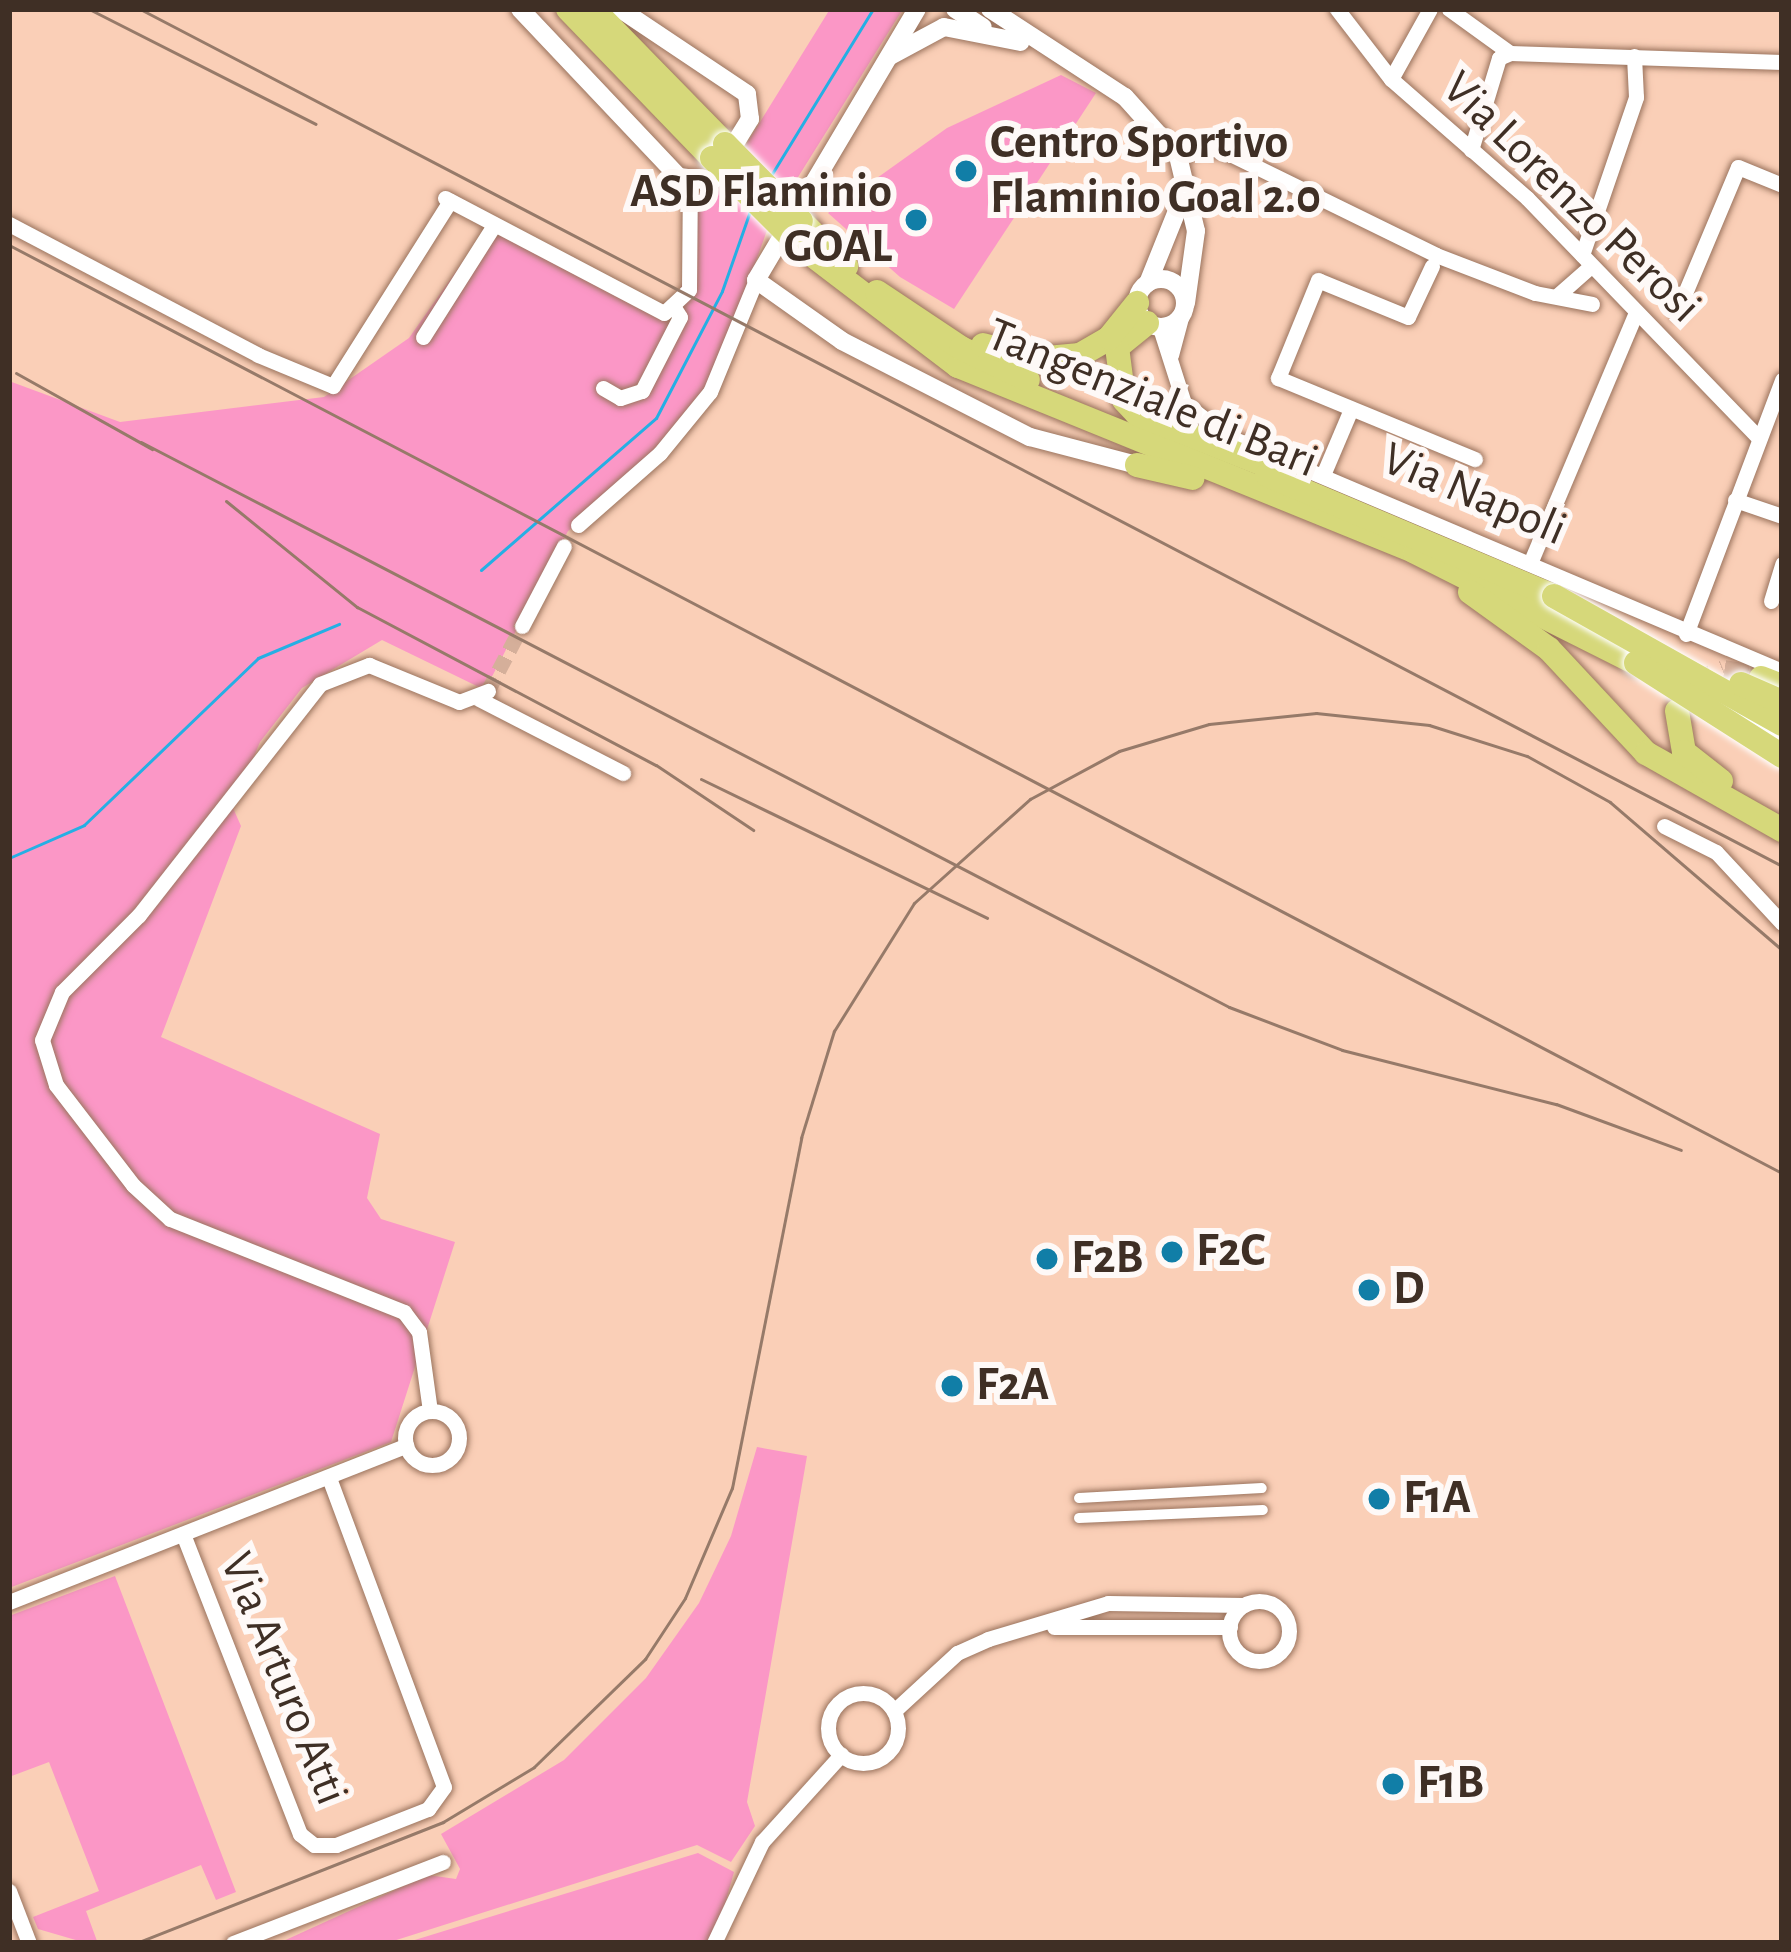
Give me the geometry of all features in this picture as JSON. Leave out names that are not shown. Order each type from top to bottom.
[{"type":"highway","name":"Tangenziale di Bari","points":[[568,9],[887,299],[1016,375],[1317,483],[1554,596],[1782,724]]},
{"type":"highway","name":"Tangenziale di Bari","points":[[592,9],[799,244],[923,345],[989,381],[1415,552],[1636,663],[1782,756]]},
{"type":"highway","points":[[887,299],[981,344],[1036,359],[1096,348],[1148,309]]},
{"type":"highway","points":[[1148,309],[1117,347],[1124,400],[1137,414],[1317,483]]},
{"type":"highway","points":[[1137,465],[1337,521]]},
{"type":"highway","points":[[1415,552],[1529,631],[1646,753],[1782,830]]},
{"type":"highway","points":[[1554,596],[1782,702]]},
{"type":"highway","points":[[1677,711],[1677,736],[1691,762],[1782,812]]},
{"type":"street","points":[[520,9],[690,183],[691,278],[675,309]]},
{"type":"street","points":[[620,9],[747,94],[750,119],[728,164],[712,181],[690,183]]},
{"type":"street","points":[[578,525],[698,409],[756,280],[917,9]]},
{"type":"street","points":[[955,9],[992,32]]},
{"type":"street","points":[[990,9],[1043,49],[1125,97],[1178,156],[1196,231],[1170,358]]},
{"type":"street","name":"Via Lorenzo Perosi","points":[[1337,9],[1391,79],[1587,261],[1759,437]]},
{"type":"street","points":[[1391,79],[1430,9]]},
{"type":"street","points":[[1449,9],[1510,53]]},
{"type":"street","points":[[886,59],[944,27],[992,32],[1043,49]]},
{"type":"street","points":[[1471,149],[1499,58],[1510,53],[1782,62]]},
{"type":"street","points":[[1558,295],[1587,261],[1636,97],[1634,56]]},
{"type":"street","points":[[1178,156],[1202,147],[1224,151],[1436,255],[1592,304]]},
{"type":"street","points":[[1677,312],[1738,167],[1782,185]]},
{"type":"street","points":[[1148,309],[1186,186]]},
{"type":"street","points":[[9,224],[258,355],[333,386],[447,200],[652,311],[675,309]]},
{"type":"street","points":[[423,337],[494,225]]},
{"type":"street","points":[[1432,266],[1408,317],[1318,280],[1278,378],[1475,459]]},
{"type":"street","points":[[756,280],[842,340],[1030,437],[1137,465]]},
{"type":"street","points":[[1148,309],[1176,284],[1183,311]]},
{"type":"street","points":[[603,388],[620,398],[642,392],[680,317],[675,309]]},
{"type":"street","points":[[1148,309],[1183,311]]},
{"type":"street","name":"Via Napoli","points":[[1148,309],[1170,358],[1173,382],[1202,421],[1317,483],[1531,561],[1775,678]]},
{"type":"street","points":[[1531,561],[1636,313]]},
{"type":"street","points":[[1686,634],[1782,380]]},
{"type":"street","points":[[1317,483],[1351,409]]},
{"type":"street","points":[[1735,500],[1782,516]]},
{"type":"street","points":[[522,626],[564,546]]},
{"type":"street","points":[[1771,601],[1782,564]]},
{"type":"street","points":[[430,1411],[418,1332],[404,1312],[170,1219],[133,1185],[56,1084],[42,1040],[62,992],[151,900],[320,684],[370,665],[459,702],[484,695],[623,772]]},
{"type":"street","points":[[1664,826],[1716,852],[1782,923]]},
{"type":"street","points":[[406,1446],[410,1423],[430,1411]]},
{"type":"street","points":[[406,1446],[426,1465],[444,1463],[458,1450],[454,1422],[430,1411]]},
{"type":"street","points":[[9,1602],[406,1446]]},
{"type":"street","name":"Via Arturo Atti","points":[[183,1534],[300,1834],[324,1847],[385,1826],[436,1802],[444,1775],[329,1477]]},
{"type":"street","points":[[1079,1498],[1262,1488]]},
{"type":"street","points":[[1079,1518],[1264,1510]]},
{"type":"street","points":[[894,1711],[957,1653],[1108,1604],[1277,1608],[1288,1624],[1284,1647],[1263,1661],[1246,1658],[1230,1627]]},
{"type":"street","points":[[1230,1627],[1244,1606]]},
{"type":"street","points":[[1045,1627],[1230,1627]]},
{"type":"street","points":[[877,1696],[894,1711],[898,1729],[886,1754],[868,1762],[841,1755],[828,1726],[844,1698],[877,1696]]},
{"type":"street","points":[[714,1943],[762,1842],[841,1755]]},
{"type":"street","points":[[233,1943],[443,1862]]},
{"type":"street","points":[[9,1891],[29,1943]]},
{"type":"shaded area","points":[[830,9],[903,9],[770,222],[715,375],[616,496],[568,531],[485,690],[382,640],[302,688],[260,742],[233,808],[241,826],[161,1037],[380,1134],[367,1198],[381,1219],[455,1242],[391,1442],[9,1588],[9,381],[120,422],[324,397],[409,338],[490,223],[578,274],[672,307],[686,275],[683,211],[747,143]]},
{"type":"shaded area","name":"Centro Sportivo Flaminio Goal 2.0","points":[[1061,75],[1096,93],[954,309],[900,277],[828,213],[947,128]]},
{"type":"shaded area","points":[[757,1447],[807,1456],[747,1802],[755,1826],[731,1862],[697,1845],[387,1943],[279,1943],[428,1875],[456,1879],[460,1869],[441,1834],[564,1760],[646,1678],[699,1603],[731,1536]]},
{"type":"shaded area","points":[[115,1576],[236,1892],[216,1900],[201,1865],[86,1911],[97,1941],[86,1943],[38,1929],[33,1917],[99,1891],[49,1762],[9,1777],[9,1616]]},
{"type":"shaded area","points":[[698,1853],[734,1872],[714,1943],[405,1943]]},
{"type":"waterway","points":[[770,177],[873,9]]},
{"type":"waterway","points":[[481,570],[656,418],[722,291],[750,211]]},
{"type":"waterway","points":[[9,858],[84,825],[258,658],[339,624]]},
{"type":"tunnel","points":[[488,691],[522,626]]},
{"type":"tunnel","points":[[1690,686],[1724,672],[1761,678]]},
{"type":"railway","points":[[89,9],[316,124]]},
{"type":"railway","points":[[140,9],[1782,866]]},
{"type":"railway","points":[[9,245],[1782,1173]]},
{"type":"railway","points":[[16,373],[152,449]]},
{"type":"railway","points":[[141,442],[1229,1007],[1342,1050],[1556,1104],[1681,1150]]},
{"type":"railway","points":[[226,501],[357,607],[656,765],[753,830]]},
{"type":"railway","points":[[136,1943],[443,1822],[534,1767],[645,1659],[685,1598],[732,1488],[801,1138],[834,1031],[914,903],[1030,799],[1119,751],[1209,724],[1316,713],[1429,725],[1527,756],[1610,802],[1782,950]]},
{"type":"railway","points":[[701,779],[987,918]]},
{"type":"place","name":"Centro Sportivo Flaminio Goal 2.0","points":[[966,171]]},
{"type":"place","name":"ASD Flaminio GOAL","points":[[916,220]]},
{"type":"place","name":"F2C","points":[[1172,1252]]},
{"type":"place","name":"F2B","points":[[1047,1259]]},
{"type":"place","name":"D","points":[[1369,1290]]},
{"type":"place","name":"F2A","points":[[952,1386]]},
{"type":"place","name":"F1A","points":[[1379,1499]]},
{"type":"place","name":"F1B","points":[[1393,1784]]}]
